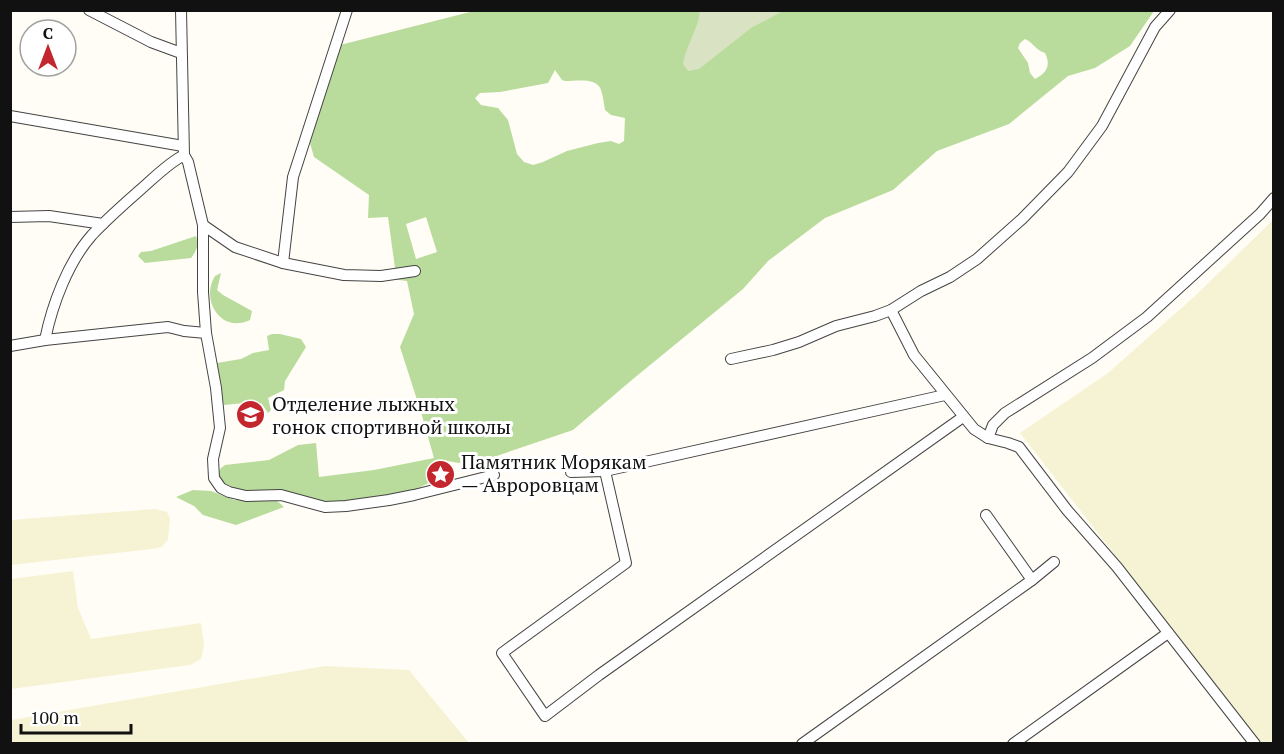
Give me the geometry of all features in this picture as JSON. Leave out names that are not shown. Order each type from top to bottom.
[{"type":"street","points":[[89,10],[151,42],[181,53]]},
{"type":"street","points":[[181,10],[183,151],[188,162],[203,225],[203,292],[206,333],[216,388],[220,428],[213,459],[214,478],[221,488],[230,492],[246,496],[281,495],[325,507],[389,501],[494,474]]},
{"type":"street","points":[[283,263],[293,177],[348,10]]},
{"type":"street","points":[[731,358],[773,350],[836,326],[867,319],[891,310],[977,259],[1022,219],[1068,172],[1102,126],[1155,27],[1170,10]]},
{"type":"street","points":[[10,116],[183,151]]},
{"type":"street","points":[[45,340],[52,310],[68,273],[92,236],[183,151]]},
{"type":"street","points":[[988,438],[993,424],[1005,413],[1092,358],[1147,317],[1260,214],[1274,198]]},
{"type":"street","points":[[10,217],[49,216],[103,224]]},
{"type":"street","points":[[203,225],[235,247],[283,263],[344,275],[381,276],[415,271]]},
{"type":"street","points":[[891,310],[914,356],[963,417],[974,429],[988,438],[1019,447],[1067,510],[1117,567],[1255,744]]},
{"type":"street","points":[[10,346],[168,327],[206,333]]},
{"type":"street","points":[[571,472],[604,471],[945,395]]},
{"type":"street","points":[[604,471],[626,563],[502,653],[545,716],[599,675],[963,417]]},
{"type":"street","points":[[986,515],[1032,580]]},
{"type":"street","points":[[802,744],[1054,562]]},
{"type":"street","points":[[1013,744],[1168,633]]},
{"type":"shaded area","points":[[1273,220],[1274,743],[1262,744],[1020,433],[1108,373],[1196,295]]},
{"type":"shaded area","points":[[155,509],[167,512],[170,519],[168,539],[162,547],[11,565],[11,520]]},
{"type":"shaded area","points":[[73,571],[78,608],[91,639],[201,623],[204,645],[201,659],[190,665],[11,689],[11,579]]},
{"type":"shaded area","points":[[325,666],[409,670],[469,743],[11,743],[11,720]]},
{"type":"green space","points":[[700,10],[783,11],[751,28],[699,69],[688,71],[683,64]]},
{"type":"green space","points":[[474,11],[1154,11],[1130,46],[1095,68],[1068,76],[1009,124],[937,151],[893,190],[825,218],[768,261],[743,289],[573,430],[470,465],[437,459],[445,466],[426,471],[429,483],[416,489],[410,495],[325,506],[244,492],[221,482],[218,473],[225,465],[269,460],[298,445],[316,443],[319,477],[374,470],[434,458],[400,347],[414,314],[407,281],[392,279],[395,268],[388,217],[368,218],[369,195],[314,157],[310,143],[340,45]],"holes":[[[1025,39],[1045,53],[1047,57],[1047,68],[1035,79],[1018,48]],[[555,70],[562,80],[591,81],[599,86],[605,110],[611,115],[625,118],[624,141],[619,144],[611,141],[598,143],[567,151],[533,165],[524,162],[517,154],[508,120],[498,108],[481,105],[475,98],[480,93],[500,92],[548,83]],[[426,217],[437,252],[416,259],[406,224]]]},
{"type":"green space","points":[[196,236],[197,248],[191,258],[145,263],[138,256],[141,252],[151,251]]},
{"type":"green space","points":[[221,273],[217,290],[252,311],[250,320],[240,323],[230,322],[222,319],[216,312],[210,295],[211,285],[215,276]]},
{"type":"green space","points":[[272,334],[301,339],[306,347],[285,381],[284,390],[268,398],[271,410],[268,413],[262,404],[254,402],[224,405],[217,363],[241,359],[253,353],[269,350],[267,336]]},
{"type":"green space","points":[[193,490],[211,491],[234,500],[277,501],[284,507],[236,525],[203,515],[194,506],[176,497]]},
{"type":"place","name":"Отделение лыжных гонок спортивной школы","points":[[251,415]]},
{"type":"place","name":"Памятник Морякам — Авроровцам","points":[[440,474]]}]
